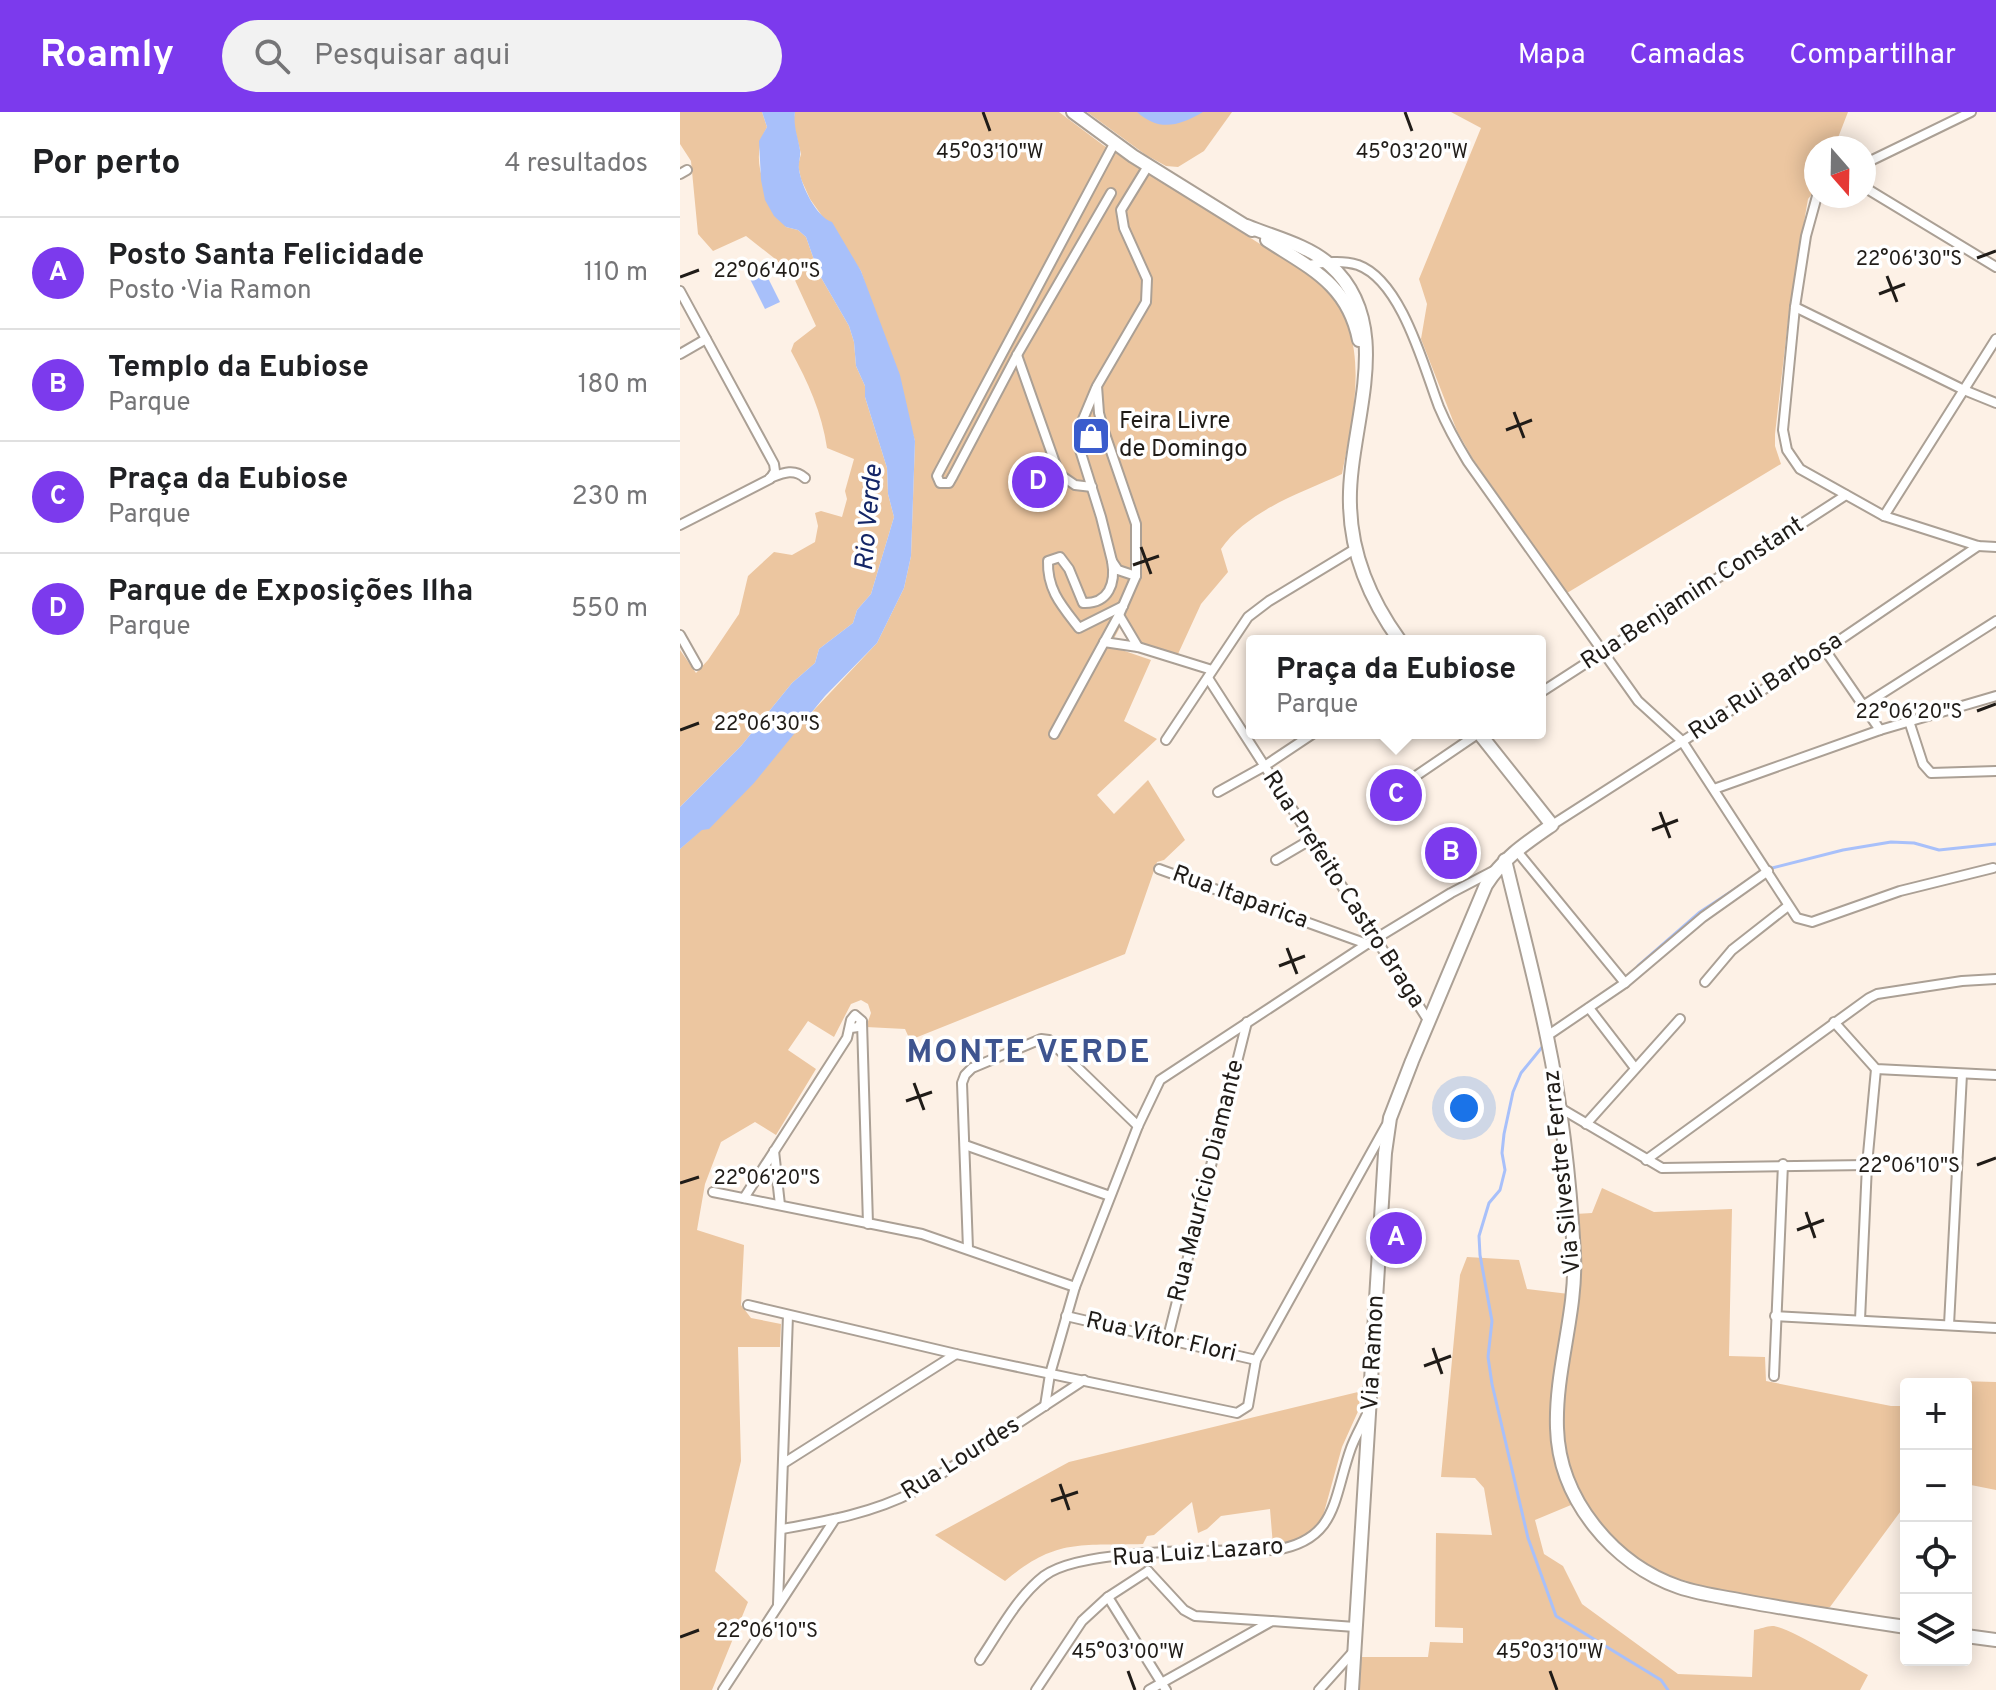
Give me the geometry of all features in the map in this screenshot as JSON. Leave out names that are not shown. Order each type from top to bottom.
[{"type":"main road","points":[[1073,112],[1114,144],[1309,265],[1336,290],[1344,303],[1357,331],[1365,367]]},
{"type":"main road","points":[[1247,226],[1328,262],[1343,281],[1360,314],[1366,338],[1365,385],[1350,488],[1350,514],[1355,549],[1369,589],[1396,635]]},
{"type":"main road","points":[[1484,739],[1552,825]]},
{"type":"main road","name":"Via Ramon","points":[[1352,1690],[1385,1153],[1390,1118],[1476,907],[1500,865],[1552,825]]},
{"type":"main road","name":"Via Silvestre Ferraz","points":[[1500,865],[1547,1036],[1560,1108],[1574,1253],[1574,1290],[1558,1383],[1557,1432],[1567,1477],[1586,1516],[1619,1552],[1658,1578],[1678,1586],[1776,1607],[1900,1626]]},
{"type":"main road","points":[[1972,1637],[1996,1640]]},
{"type":"street","points":[[1876,158],[1971,112]]},
{"type":"street","points":[[1111,193],[1017,355],[949,483],[940,483],[939,472],[1114,144]]},
{"type":"street","points":[[1123,606],[1079,628],[1056,599],[1047,577],[1048,561],[1060,557],[1069,569],[1083,603],[1106,597],[1115,576],[1080,450],[1078,431],[1097,386],[1146,302],[1147,279],[1124,228],[1121,210],[1148,166]]},
{"type":"street","points":[[1876,194],[1996,267]]},
{"type":"street","points":[[1814,208],[1795,307],[1783,430],[1787,450],[1796,466],[1884,516],[1978,546],[1996,547]]},
{"type":"street","points":[[1309,265],[1328,262],[1359,266],[1380,282],[1393,298],[1414,336],[1439,406],[1457,443],[1638,701],[1682,741],[1797,918],[1802,922],[1812,922],[1900,891],[1993,868]]},
{"type":"street","points":[[680,291],[774,464],[775,471],[770,479]]},
{"type":"street","points":[[1795,307],[1996,403]]},
{"type":"street","points":[[680,354],[706,339]]},
{"type":"street","points":[[1884,516],[1996,339]]},
{"type":"street","points":[[1010,341],[1059,474],[1075,485],[1092,487]]},
{"type":"street","points":[[1054,734],[1119,615],[1136,576],[1136,524],[1104,431],[1097,386]]},
{"type":"street","points":[[680,525],[787,471],[800,473],[805,478]]},
{"type":"street","name":"Rua Benjamim Constant","points":[[1546,689],[1846,495]]},
{"type":"street","name":"Rua Rui Barbosa","points":[[1552,825],[1825,650],[1978,546]]},
{"type":"street","points":[[1166,740],[1238,630],[1255,610],[1355,549]]},
{"type":"street","points":[[1112,561],[1118,570],[1136,576]]},
{"type":"street","points":[[1119,615],[1138,647]]},
{"type":"street","points":[[1864,705],[1996,621]]},
{"type":"street","points":[[680,635],[697,665]]},
{"type":"street","points":[[1104,642],[1138,647],[1210,674]]},
{"type":"street","points":[[1825,650],[1880,730]]},
{"type":"street","name":"Rua Prefeito Castro Braga","points":[[1210,674],[1246,737]]},
{"type":"street","points":[[1714,789],[1880,730],[1996,696]]},
{"type":"street","points":[[1909,721],[1923,764],[1935,775],[1996,771]]},
{"type":"street","name":"Rua Prefeito Castro Braga","points":[[1247,739],[1428,1020]]},
{"type":"street","points":[[1218,792],[1305,739]]},
{"type":"street","points":[[1404,784],[1413,800],[1410,809],[1404,816],[1394,819],[1385,816],[1376,801],[1378,791],[1394,782],[1404,784],[1470,739]]},
{"type":"street","points":[[1276,860],[1310,840]]},
{"type":"street","points":[[1516,850],[1625,983]]},
{"type":"street","points":[[1045,1406],[1050,1374],[1075,1287],[1156,1086],[1165,1076],[1247,1021],[1367,944],[1500,865]]},
{"type":"street","name":"Rua Itaparica","points":[[1159,869],[1367,944]]},
{"type":"street","points":[[1547,1036],[1625,983],[1703,917],[1768,871]]},
{"type":"street","points":[[1705,982],[1732,950],[1788,906]]},
{"type":"street","points":[[1646,1160],[1877,994],[1996,979]]},
{"type":"street","points":[[1589,1008],[1635,1068]]},
{"type":"street","points":[[744,1198],[847,1038],[855,1015],[862,1021],[868,1224]]},
{"type":"street","points":[[1586,1124],[1680,1019]]},
{"type":"street","name":"Rua Maurício Diamante","points":[[1167,1341],[1247,1021]]},
{"type":"street","points":[[1834,1022],[1876,1069],[1996,1075]]},
{"type":"street","points":[[968,1249],[962,1083],[972,1068],[1041,1039],[1053,1042],[1138,1126]]},
{"type":"street","points":[[1860,1320],[1867,1165],[1876,1069]]},
{"type":"street","points":[[1949,1325],[1962,1074]]},
{"type":"street","points":[[1560,1108],[1646,1160],[1669,1169],[1783,1164],[1867,1165]]},
{"type":"street","points":[[748,1305],[956,1354],[1237,1413],[1248,1406],[1256,1360],[1390,1118]]},
{"type":"street","points":[[965,1145],[1110,1196]]},
{"type":"street","points":[[773,1150],[780,1205]]},
{"type":"street","points":[[1774,1376],[1783,1164]]},
{"type":"street","points":[[713,1192],[922,1234],[1075,1287]]},
{"type":"street","points":[[778,1604],[788,1315]]},
{"type":"street","name":"Rua Vítor Flori","points":[[1066,1316],[1256,1360]]},
{"type":"street","points":[[1775,1316],[1996,1328]]},
{"type":"street","points":[[784,1463],[956,1354]]},
{"type":"street","name":"Rua Lourdes","points":[[782,1529],[877,1508],[915,1491],[1085,1380]]},
{"type":"street","name":"Rua Luiz Lazaro","points":[[980,1660],[1027,1592],[1047,1574],[1069,1564],[1152,1553],[1275,1550],[1294,1547],[1310,1539],[1324,1527],[1332,1512],[1351,1448],[1371,1406]]},
{"type":"street","points":[[723,1690],[835,1519]]},
{"type":"street","points":[[1036,1690],[1082,1621],[1108,1597],[1148,1571],[1152,1553]]},
{"type":"street","points":[[1148,1571],[1184,1610],[1195,1616],[1355,1627]]},
{"type":"street","points":[[1108,1597],[1164,1686]]},
{"type":"street","points":[[1149,1690],[1164,1686],[1272,1621]]},
{"type":"street","points":[[1319,1690],[1354,1651]]},
{"type":"shaded area","points":[[680,112],[762,112],[767,127],[759,153],[762,178],[786,227],[798,230],[806,237],[819,274],[849,326],[856,366],[865,386],[865,397],[887,468],[888,494],[894,517],[871,594],[857,610],[853,623],[819,649],[815,663],[792,683],[741,746],[680,807],[680,650],[696,673],[739,614],[748,576],[774,552],[792,555],[815,542],[818,526],[815,513],[821,511],[842,517],[854,459],[827,448],[814,398],[791,351],[794,343],[816,326],[793,276],[746,236],[713,251],[698,234],[691,161],[680,144]]},
{"type":"shaded area","points":[[795,112],[1059,112],[1103,145],[1322,283],[1338,304],[1348,326],[1356,374],[1342,474],[1276,504],[1232,535],[1221,549],[1228,572],[1201,604],[1178,654],[1140,644],[1126,616],[1110,646],[1151,660],[1124,721],[1157,739],[1097,795],[1114,814],[1148,780],[1185,840],[1164,860],[1157,862],[1125,954],[910,1040],[905,1029],[866,1027],[871,1013],[868,1004],[861,1000],[851,1004],[834,1037],[808,1021],[788,1050],[816,1069],[776,1135],[755,1122],[721,1142],[705,1184],[697,1230],[744,1245],[741,1305],[751,1318],[781,1324],[780,1347],[738,1347],[741,1461],[715,1571],[748,1602],[712,1690],[680,1690],[680,849],[877,643],[904,588],[911,556],[915,441],[861,271],[810,199],[801,179],[798,165],[801,154],[793,122]]},
{"type":"shaded area","points":[[1087,112],[1232,112],[1204,151],[1178,167],[1166,166],[1146,155]]},
{"type":"shaded area","points":[[1451,112],[1848,112],[1839,136],[1804,136],[1804,208],[1806,208],[1790,304],[1775,434],[1781,464],[1567,593],[1473,459],[1457,431],[1421,339],[1427,304],[1419,279],[1481,128]]},
{"type":"shaded area","points":[[1397,773],[1414,780],[1422,789],[1421,808],[1403,822],[1380,816],[1370,801],[1376,785]]},
{"type":"shaded area","points":[[1602,1188],[1654,1212],[1732,1209],[1729,1356],[1765,1357],[1766,1381],[1900,1406],[1900,1512],[1830,1607],[1817,1609],[1715,1592],[1675,1579],[1630,1556],[1606,1534],[1577,1493],[1561,1441],[1575,1214],[1592,1213]]},
{"type":"shaded area","points":[[1467,1257],[1519,1260],[1527,1289],[1569,1294],[1556,1371],[1571,1505],[1535,1520],[1544,1554],[1563,1566],[1582,1604],[1678,1674],[1752,1677],[1754,1630],[1772,1626],[1804,1639],[1868,1675],[1860,1690],[1359,1690],[1361,1657],[1428,1657],[1430,1642],[1463,1643],[1463,1628],[1435,1627],[1436,1533],[1492,1535],[1484,1488],[1475,1478],[1441,1477],[1460,1275]]},
{"type":"shaded area","points":[[1972,1381],[1996,1382],[1996,1490],[1972,1485]]},
{"type":"shaded area","points":[[1358,1392],[1360,1407],[1342,1447],[1323,1516],[1315,1529],[1303,1539],[1273,1546],[1270,1509],[1221,1516],[1198,1533],[1192,1502],[1154,1535],[1147,1536],[1143,1544],[1085,1545],[1054,1551],[1039,1557],[1005,1581],[935,1535],[1069,1462]]},
{"type":"water","points":[[762,112],[795,112],[799,169],[803,183],[810,200],[820,214],[832,222],[861,271],[900,375],[915,441],[911,556],[904,588],[877,643],[825,696],[754,783],[709,829],[702,830],[680,849],[680,807],[741,746],[792,683],[815,663],[819,649],[853,623],[857,610],[871,594],[894,517],[888,494],[887,468],[865,397],[865,386],[856,366],[849,326],[819,274],[806,237],[798,230],[786,227],[774,216],[765,200],[759,141],[767,127]]},
{"type":"water","points":[[1137,112],[1203,112],[1169,125],[1153,122]]},
{"type":"water","points":[[765,272],[780,302],[765,309],[750,279]]},
{"type":"waterway","points":[[1768,869],[1843,850],[1891,842],[1914,843],[1939,850],[1996,844]]},
{"type":"waterway","points":[[1638,966],[1700,912],[1758,874]]},
{"type":"waterway","points":[[1543,1046],[1521,1073],[1513,1092],[1502,1153],[1505,1170],[1500,1190],[1489,1203],[1479,1236],[1492,1321],[1488,1357],[1492,1384],[1528,1538],[1556,1616],[1661,1680],[1668,1690]]},
{"type":"place","name":"Feira Livre de Domingo","points":[[1091,436]]},
{"type":"place","name":"Parque de Exposições Ilha","points":[[1038,482]]},
{"type":"place","name":"Praça da Eubiose","points":[[1396,795]]},
{"type":"place","name":"Templo da Eubiose","points":[[1451,853]]},
{"type":"place","name":"Posto Santa Felicidade","points":[[1396,1238]]},
{"type":"district","name":"MONTE VERDE","points":[[1029,1054]]},
{"type":"water label","name":"Rio Verde","points":[[870,518]]}]
